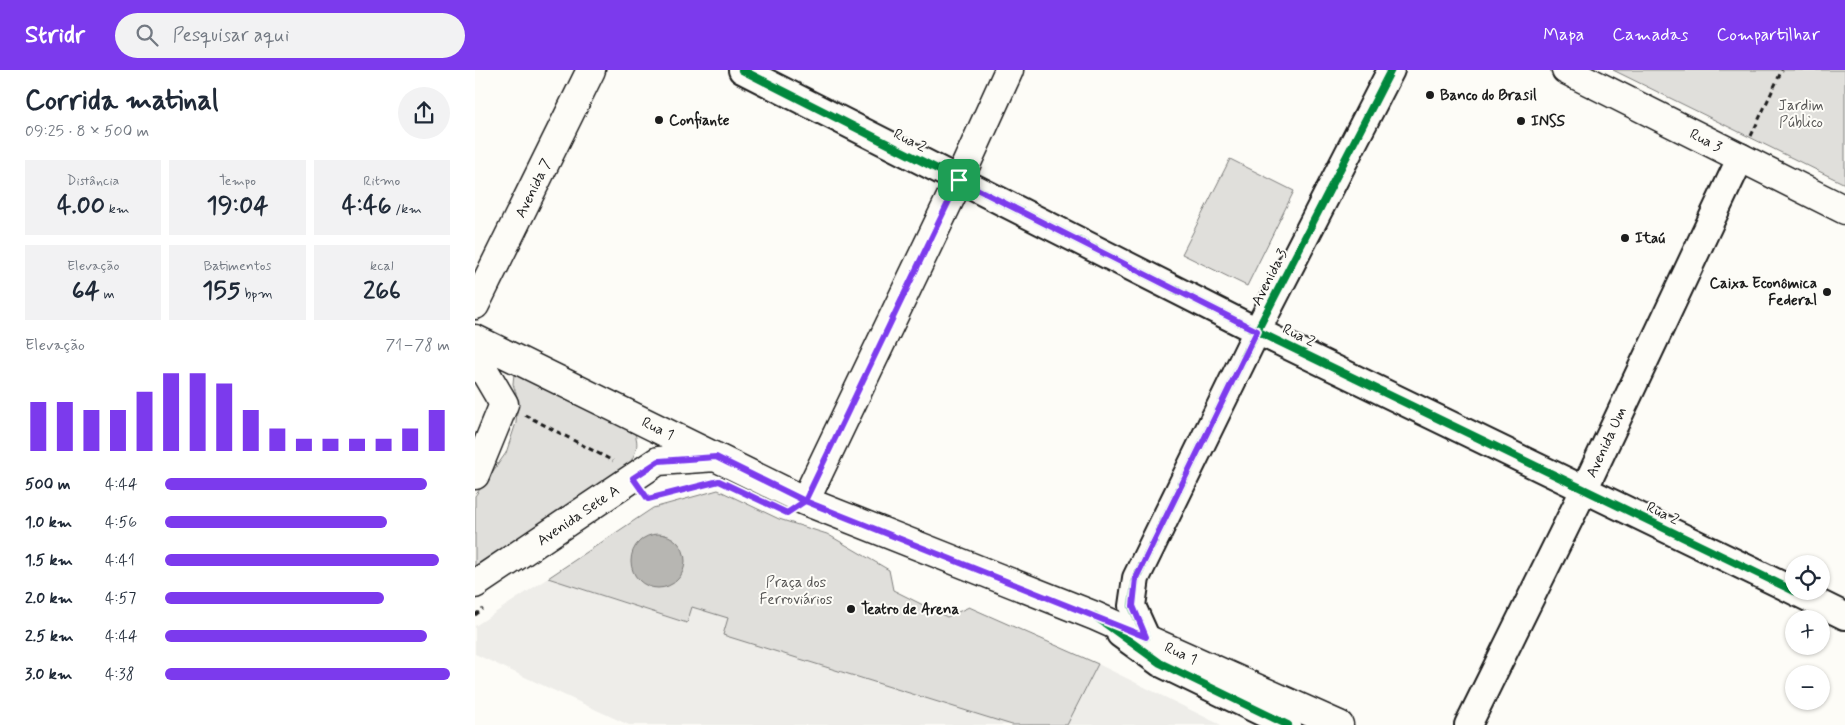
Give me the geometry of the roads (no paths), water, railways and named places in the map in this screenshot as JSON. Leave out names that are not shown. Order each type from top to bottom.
[{"type":"main road","name":"Avenida 7","points":[[475,305],[591,70]]},
{"type":"main road","points":[[805,501],[959,180],[1009,70]]},
{"type":"main road","name":"Rua 3","points":[[1566,70],[1845,210]]},
{"type":"main road","name":"Rua 1","points":[[475,339],[805,501],[1146,637],[1339,725]]},
{"type":"main road","points":[[475,355],[504,404],[475,475]]},
{"type":"main road","name":"Avenida Sete A","points":[[483,594],[633,478],[659,461],[716,457]]},
{"type":"street","name":"Rua 2","points":[[742,70],[1257,331],[1785,587]]},
{"type":"street","name":"Avenida 3","points":[[1146,637],[1133,606],[1136,578],[1257,331],[1391,70]]},
{"type":"street","name":"Avenida Um","points":[[1468,725],[1584,490],[1741,157]]},
{"type":"street","name":"Rua 2","points":[[1812,600],[1845,616]]},
{"type":"street","points":[[1095,616],[1160,663],[1288,725]]},
{"type":"place","name":"Banco do Brasil","points":[[1430,95]]},
{"type":"place","name":"Confiante","points":[[659,120]]},
{"type":"place","name":"INSS","points":[[1521,121]]},
{"type":"place","name":"Itaú","points":[[1625,238]]},
{"type":"place","name":"Caixa Econômica Federal","points":[[1827,292]]},
{"type":"place","name":"Teatro de Arena","points":[[851,609]]},
{"type":"park label","name":"Jardim Público","points":[[1801,114]]},
{"type":"park label","name":"Praça dos Ferroviários","points":[[796,590]]}]
